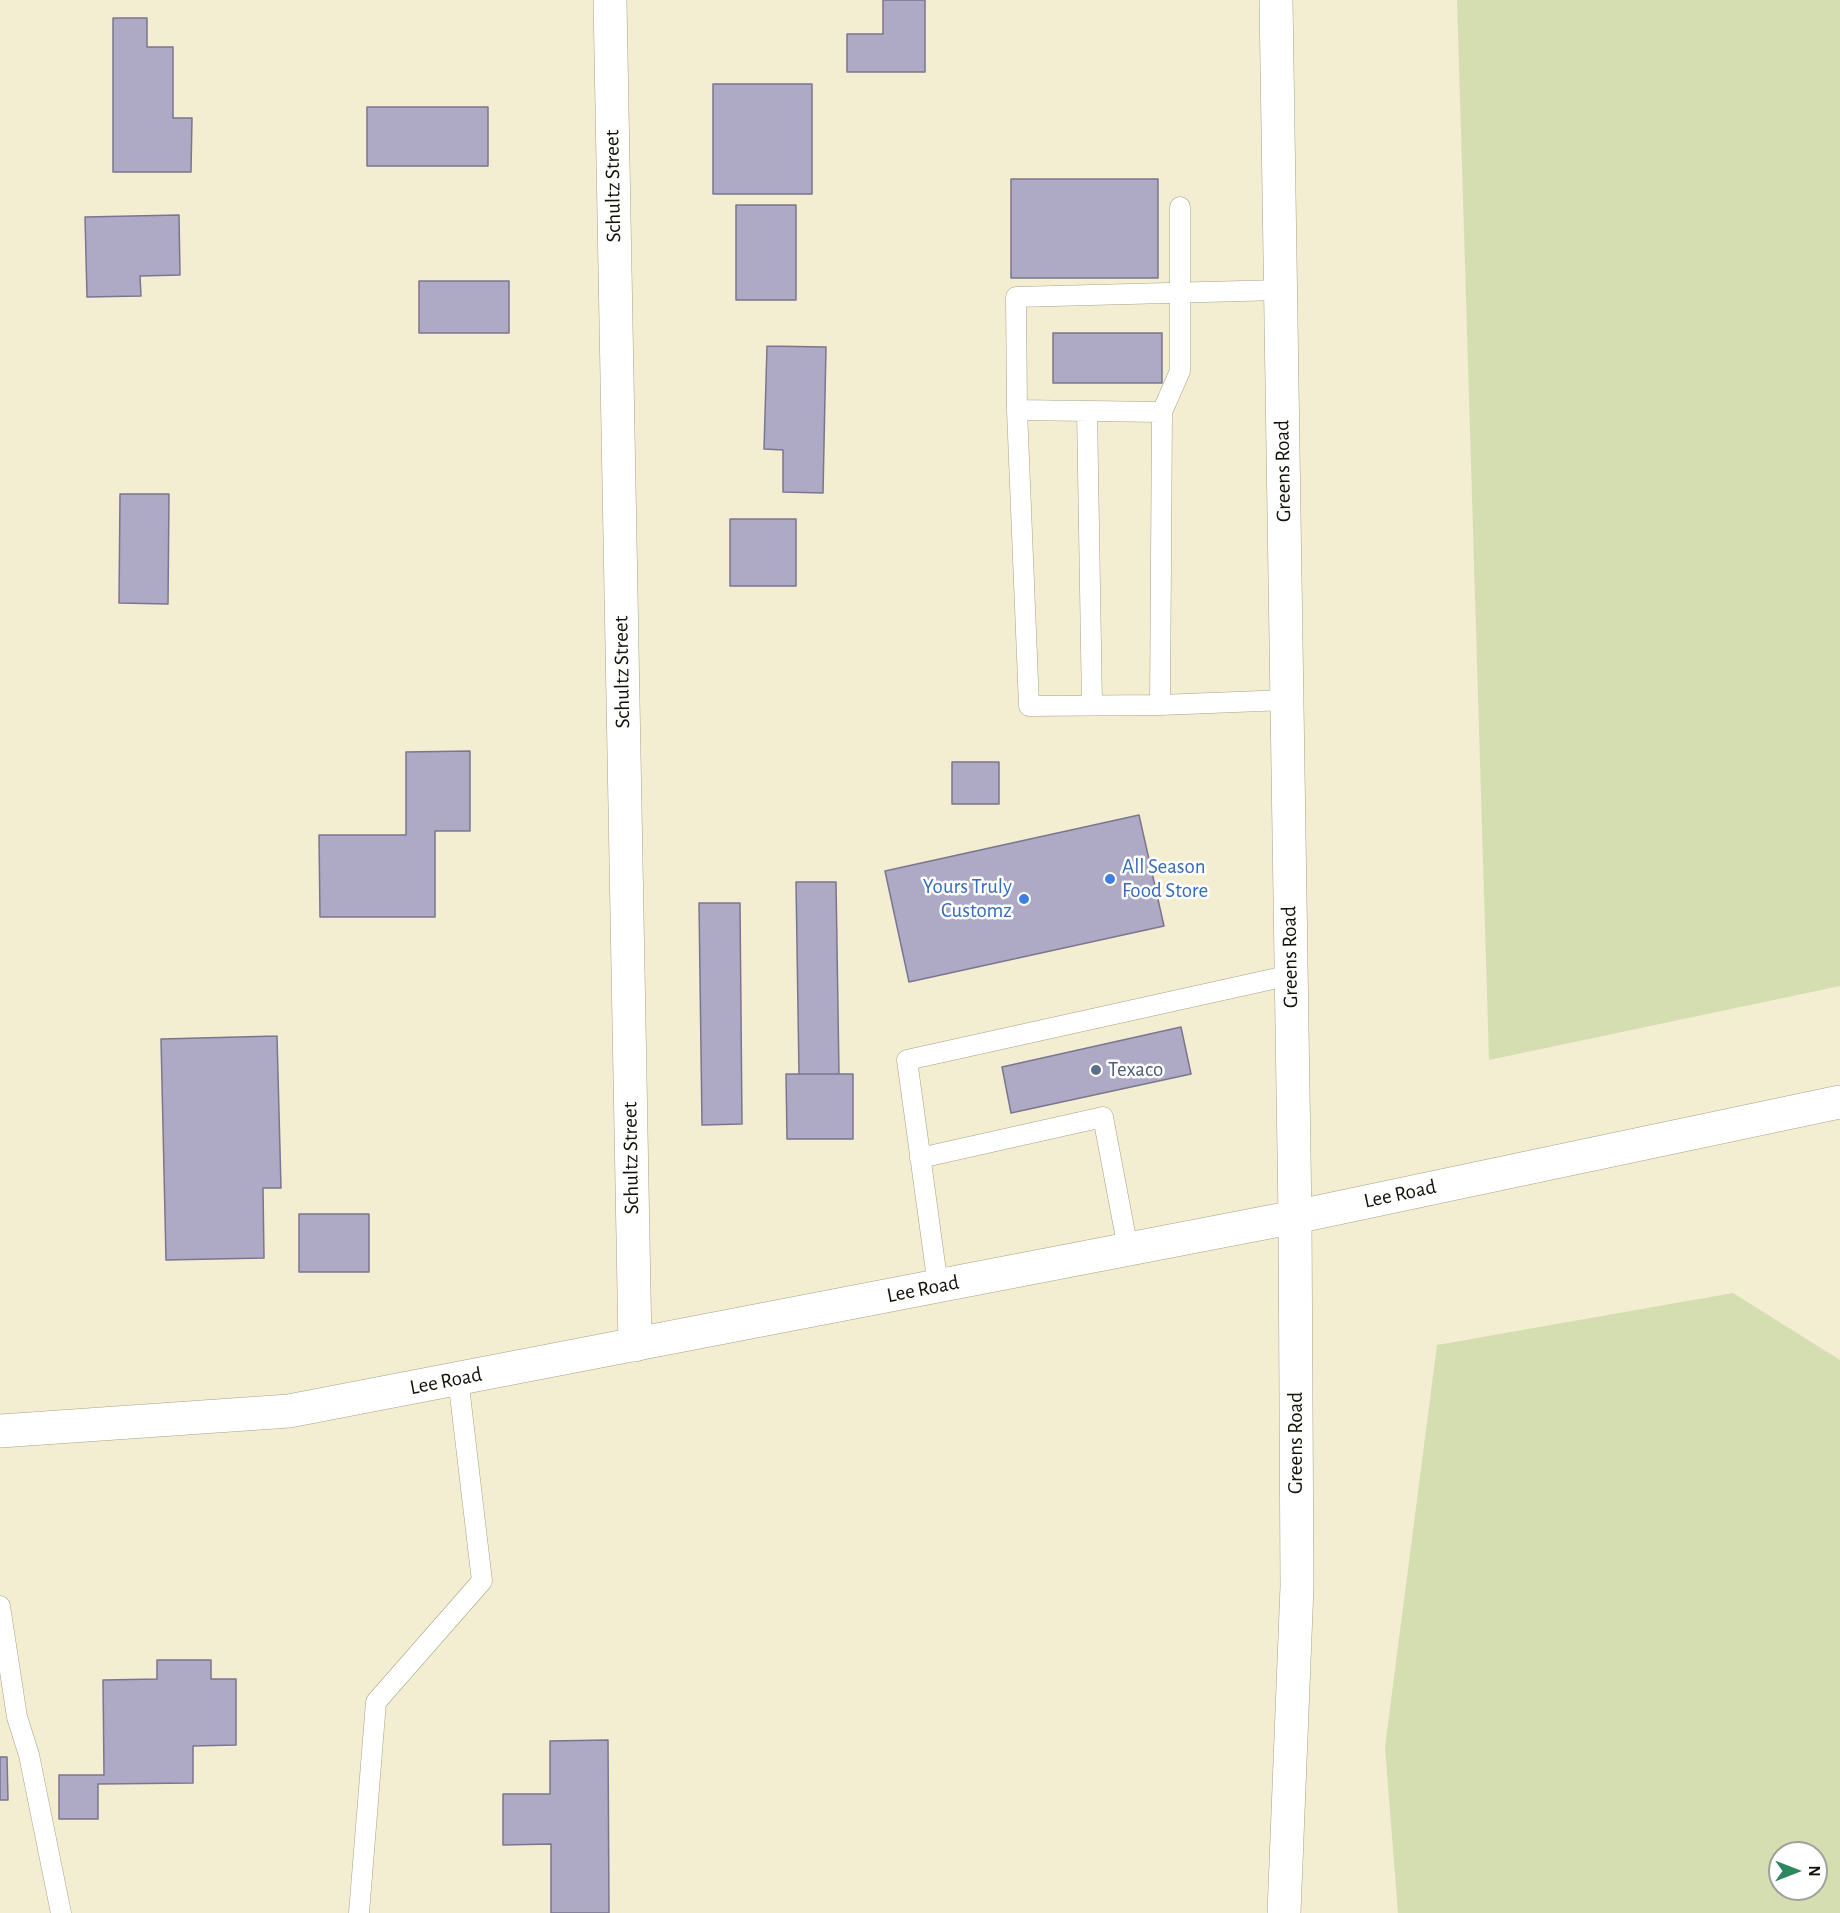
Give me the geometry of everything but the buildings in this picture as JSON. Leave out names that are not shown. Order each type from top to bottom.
[{"type":"main road","name":"Schultz Street","points":[[610,0],[635,1344]]},
{"type":"main road","name":"Greens Road","points":[[1276,0],[1295,1216],[1298,1586],[1284,1913]]},
{"type":"main road","name":"Lee Road","points":[[0,1431],[289,1411],[1295,1216],[1840,1102]]},
{"type":"lane","points":[[1160,705],[1162,412],[1180,371],[1180,207]]},
{"type":"lane","points":[[1280,290],[1016,297],[1017,410],[1029,706],[1160,705],[1286,700]]},
{"type":"lane","points":[[1017,410],[1162,412]]},
{"type":"lane","points":[[1087,411],[1092,705]]},
{"type":"lane","points":[[938,1286],[907,1060],[1290,975]]},
{"type":"lane","points":[[920,1158],[1103,1117],[1128,1249]]},
{"type":"lane","points":[[359,1913],[376,1702],[482,1581],[458,1378]]},
{"type":"lane","points":[[0,1606],[17,1717],[29,1755],[61,1913]]},
{"type":"green space","points":[[1457,0],[1840,0],[1840,986],[1489,1060]]},
{"type":"green space","points":[[1733,1293],[1840,1360],[1840,1913],[1398,1913],[1385,1747],[1437,1345]]},
{"type":"place","name":"All Season Food Store","points":[[1110,879]]},
{"type":"place","name":"Yours Truly Customz","points":[[1024,899]]},
{"type":"place","name":"Texaco","points":[[1096,1070]]}]
